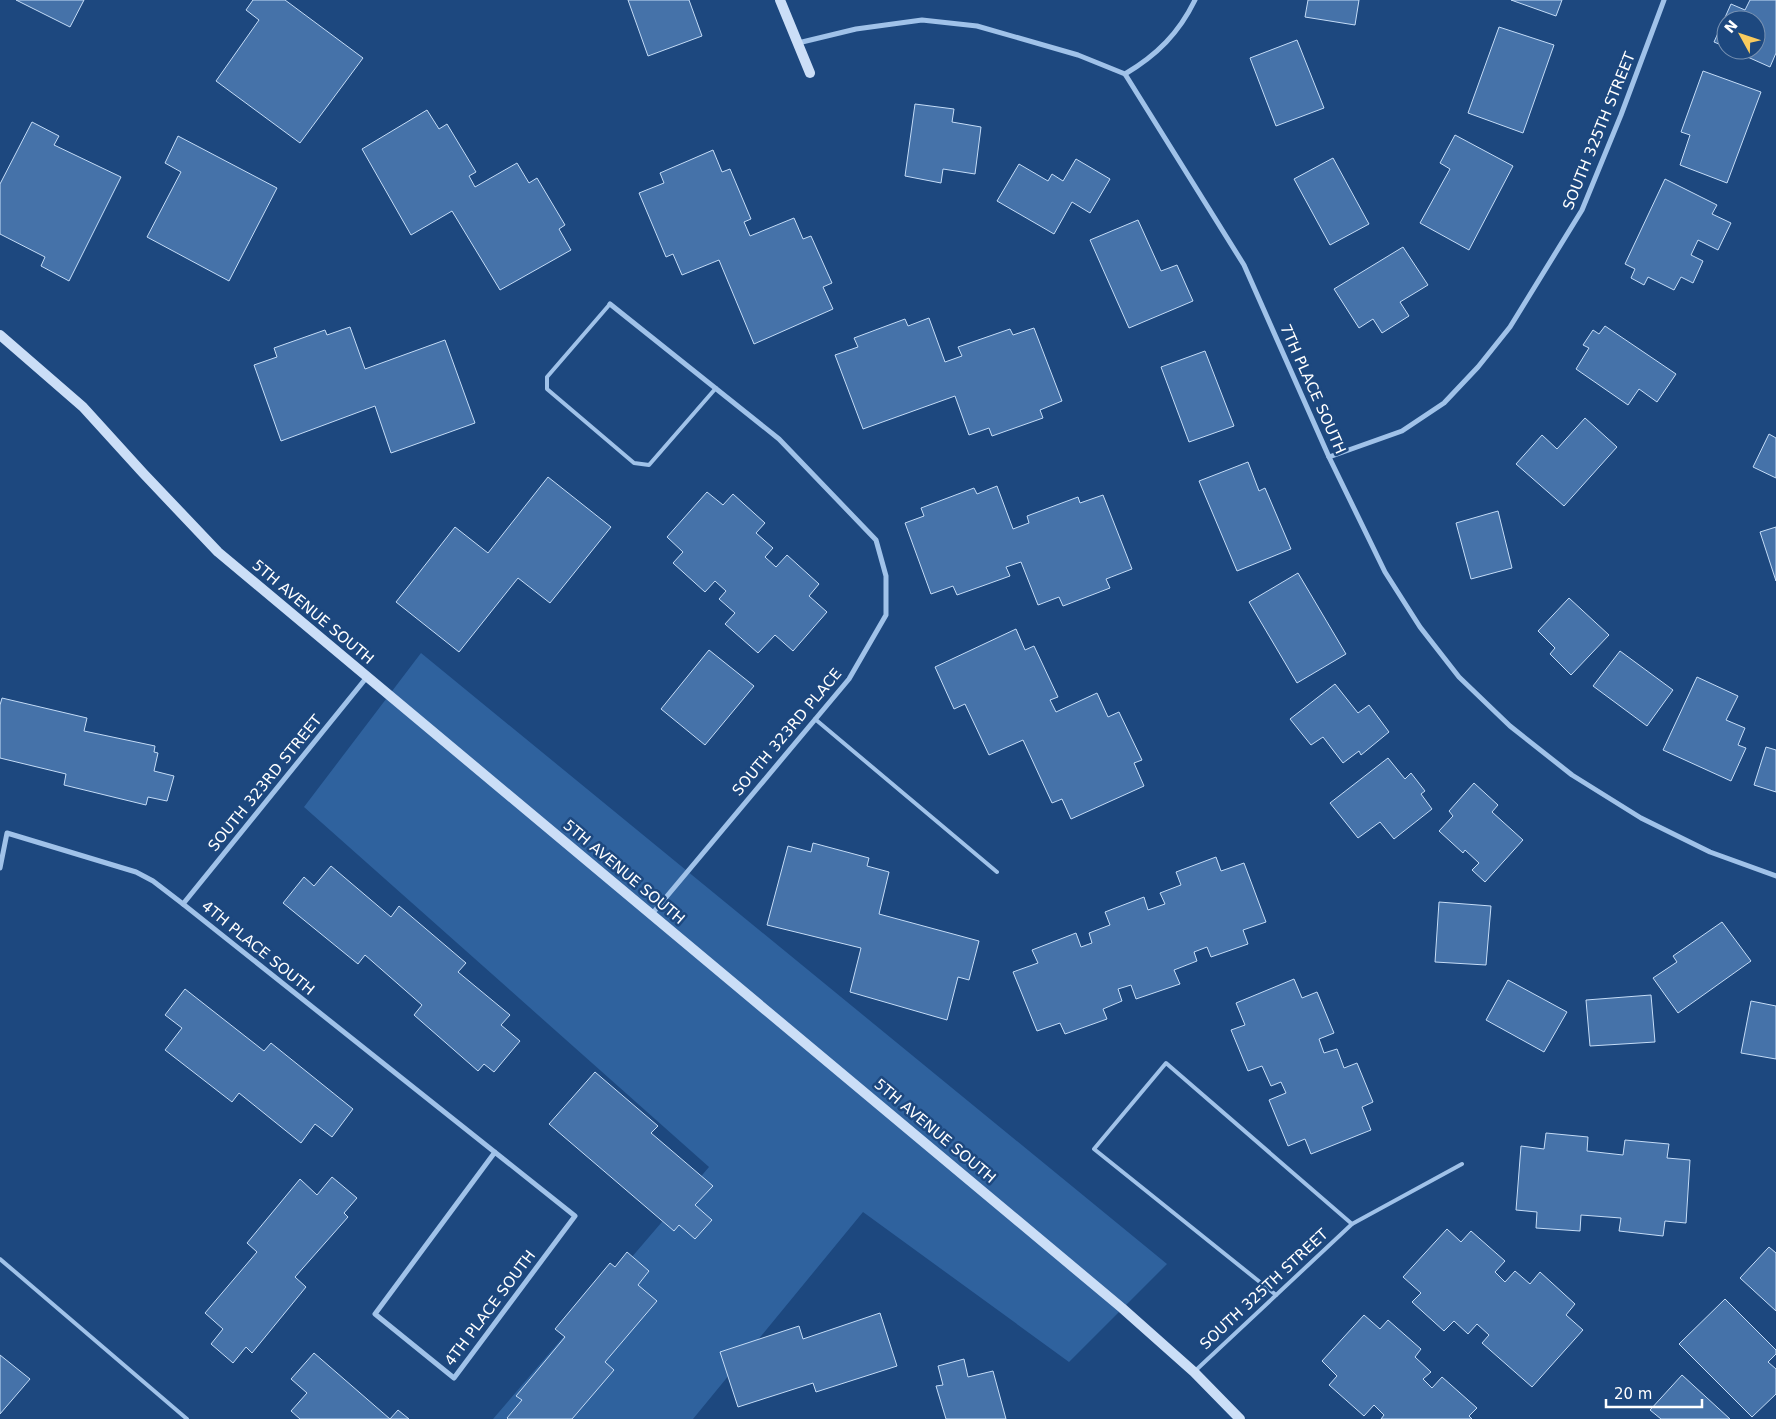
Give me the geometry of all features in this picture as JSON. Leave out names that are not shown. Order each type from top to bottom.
[{"type":"street","points":[[780,0],[810,72]]},
{"type":"street","points":[[798,44],[856,29],[922,20],[977,26],[1078,55],[1125,74],[1146,62],[1167,42],[1188,14],[1195,0]]},
{"type":"street","name":"SOUTH 325TH STREET","points":[[1329,457],[1402,431],[1444,403],[1478,367],[1510,327],[1582,210],[1622,115],[1664,0]]},
{"type":"street","name":"7TH PLACE SOUTH","points":[[1125,74],[1244,265],[1329,457],[1385,572],[1420,627],[1459,677],[1510,726],[1572,774],[1642,818],[1710,852],[1776,876]]},
{"type":"street","name":"SOUTH 323RD PLACE","points":[[610,304],[779,439],[876,540],[886,576],[886,615],[849,679],[652,914]]},
{"type":"street","name":"5TH AVENUE SOUTH","points":[[0,335],[83,407],[218,552],[1122,1308],[1194,1372],[1240,1419]]},
{"type":"street","name":"SOUTH 323RD STREET","points":[[183,904],[367,677]]},
{"type":"street","name":"4TH PLACE SOUTH","points":[[0,868],[7,833],[136,872],[153,881],[183,904],[495,1152],[575,1216],[454,1378],[375,1314],[495,1152]]},
{"type":"lane","points":[[610,304],[548,376],[547,389],[634,463],[649,465],[716,388]]},
{"type":"lane","points":[[816,719],[998,872]]},
{"type":"lane","points":[[1276,1295],[1094,1149],[1166,1063],[1352,1224]]},
{"type":"lane","name":"SOUTH 325TH STREET","points":[[1194,1372],[1352,1224],[1462,1164]]},
{"type":"lane","points":[[0,1259],[187,1419]]},
{"type":"shaded area","points":[[421,653],[1167,1264],[1069,1362],[863,1212],[693,1419],[493,1419],[709,1167],[304,807]]},
{"type":"building","points":[[16,0],[84,0],[70,27]]},
{"type":"building","points":[[253,0],[285,0],[363,58],[300,143],[216,81],[259,20],[246,10]]},
{"type":"building","points":[[628,0],[689,0],[702,36],[648,56]]},
{"type":"building","points":[[1308,0],[1359,0],[1355,25],[1305,17]]},
{"type":"building","points":[[1511,0],[1562,0],[1556,16]]},
{"type":"building","points":[[1750,0],[1776,0],[1776,53],[1770,67],[1754,60],[1766,60],[1766,10],[1745,10]]},
{"type":"building","points":[[1731,4],[1745,10],[1728,10]]},
{"type":"building","points":[[1499,27],[1554,45],[1523,133],[1468,113]]},
{"type":"building","points":[[1297,40],[1324,108],[1276,126],[1250,58]]},
{"type":"building","points":[[1703,71],[1761,92],[1727,183],[1680,165],[1690,135],[1681,132]]},
{"type":"building","points":[[915,104],[954,109],[952,122],[981,127],[975,174],[943,169],[941,183],[905,176]]},
{"type":"building","points":[[427,110],[439,129],[447,124],[476,172],[469,176],[475,187],[517,163],[529,183],[537,178],[565,225],[559,229],[571,250],[500,290],[452,211],[411,235],[362,149]]},
{"type":"building","points":[[32,122],[59,136],[54,145],[121,177],[69,281],[41,266],[45,257],[0,234],[0,184]]},
{"type":"building","points":[[1455,135],[1513,166],[1469,250],[1420,223],[1450,169],[1440,163]]},
{"type":"building","points":[[178,136],[277,188],[229,281],[147,237],[181,172],[165,163]]},
{"type":"building","points":[[713,150],[722,172],[730,169],[751,219],[744,222],[750,236],[794,218],[803,239],[811,236],[832,283],[823,287],[833,309],[754,344],[719,260],[682,275],[673,254],[666,257],[639,193],[664,183],[660,173]]},
{"type":"building","points":[[1333,158],[1369,224],[1330,245],[1294,179]]},
{"type":"building","points":[[1076,159],[1110,179],[1090,213],[1072,202],[1054,234],[997,201],[1019,164],[1048,181],[1052,174],[1063,181]]},
{"type":"building","points":[[1665,179],[1717,205],[1712,214],[1731,223],[1718,250],[1698,240],[1691,255],[1703,261],[1693,283],[1681,277],[1674,290],[1648,277],[1644,285],[1631,278],[1635,269],[1625,264]]},
{"type":"building","points":[[1138,220],[1161,271],[1177,265],[1193,301],[1129,328],[1090,240]]},
{"type":"building","points":[[1403,247],[1428,285],[1400,302],[1409,316],[1382,333],[1373,319],[1359,328],[1334,289]]},
{"type":"building","points":[[929,318],[945,362],[962,356],[958,347],[1010,329],[1013,335],[1034,328],[1062,401],[1040,410],[1043,418],[992,436],[989,428],[969,435],[955,396],[863,429],[835,355],[858,347],[854,338],[905,319],[908,326]]},
{"type":"building","points":[[1605,326],[1676,374],[1657,402],[1639,389],[1628,405],[1576,369],[1589,348],[1583,345],[1593,330],[1599,334]]},
{"type":"building","points":[[350,327],[365,369],[445,340],[475,423],[391,453],[375,406],[281,441],[254,365],[277,357],[274,348],[325,330],[327,335]]},
{"type":"building","points":[[1205,351],[1234,426],[1189,442],[1161,367]]},
{"type":"building","points":[[1585,418],[1617,447],[1564,506],[1516,464],[1542,435],[1557,449]]},
{"type":"building","points":[[1769,434],[1776,438],[1776,478],[1753,467]]},
{"type":"building","points":[[1248,462],[1259,491],[1265,488],[1291,549],[1237,571],[1199,481]]},
{"type":"building","points":[[548,477],[611,527],[550,603],[518,578],[459,652],[396,602],[455,527],[488,553]]},
{"type":"building","points":[[997,486],[1013,529],[1029,523],[1027,516],[1078,497],[1080,503],[1103,495],[1132,569],[1106,579],[1110,588],[1063,606],[1059,597],[1038,605],[1021,562],[1006,567],[1010,576],[957,595],[953,586],[931,594],[905,523],[924,516],[921,508],[974,488],[977,494]]},
{"type":"building","points":[[707,492],[723,505],[733,494],[765,523],[756,533],[773,548],[765,557],[776,567],[787,555],[819,584],[809,596],[827,612],[793,651],[775,635],[758,653],[725,624],[735,613],[719,599],[726,591],[715,581],[705,592],[673,563],[683,552],[667,537]]},
{"type":"building","points":[[1498,511],[1512,568],[1471,579],[1456,523]]},
{"type":"building","points":[[1776,527],[1776,581],[1760,532]]},
{"type":"building","points":[[1298,573],[1346,654],[1297,683],[1249,602]]},
{"type":"building","points":[[1569,598],[1609,635],[1571,675],[1550,654],[1555,648],[1538,631]]},
{"type":"building","points":[[1016,629],[1025,650],[1034,646],[1058,697],[1050,700],[1056,712],[1097,693],[1108,717],[1119,712],[1142,760],[1134,763],[1144,786],[1071,819],[1062,799],[1052,803],[1023,740],[989,755],[965,704],[954,709],[935,667]]},
{"type":"building","points":[[709,650],[754,686],[705,745],[661,709]]},
{"type":"building","points":[[1620,651],[1673,690],[1647,726],[1593,686]]},
{"type":"building","points":[[1697,677],[1738,696],[1726,720],[1745,728],[1738,745],[1746,748],[1731,781],[1663,750]]},
{"type":"building","points":[[1335,684],[1358,713],[1369,705],[1389,732],[1361,755],[1359,751],[1343,763],[1323,737],[1311,745],[1290,719]]},
{"type":"building","points":[[2,698],[87,718],[84,731],[155,746],[154,752],[158,753],[154,771],[174,776],[167,801],[148,797],[146,805],[64,785],[66,774],[0,758],[0,705]]},
{"type":"building","points":[[1766,747],[1776,750],[1776,792],[1754,785]]},
{"type":"building","points":[[1388,758],[1405,779],[1411,773],[1425,791],[1421,794],[1432,809],[1394,839],[1380,822],[1358,838],[1330,803]]},
{"type":"building","points":[[1474,783],[1498,805],[1492,812],[1523,840],[1485,882],[1472,870],[1479,863],[1465,850],[1463,853],[1439,831],[1453,816],[1449,811]]},
{"type":"building","points":[[813,843],[869,858],[867,866],[889,872],[879,914],[979,941],[969,980],[958,977],[947,1020],[850,992],[861,948],[767,925],[788,846],[811,852]]},
{"type":"building","points":[[1216,857],[1221,871],[1244,863],[1266,922],[1243,930],[1248,944],[1211,957],[1207,947],[1194,952],[1197,961],[1174,970],[1180,984],[1136,999],[1131,985],[1118,989],[1122,1001],[1103,1009],[1107,1019],[1065,1034],[1060,1023],[1037,1031],[1013,972],[1038,963],[1032,950],[1076,933],[1081,947],[1092,943],[1089,933],[1110,925],[1105,912],[1144,897],[1148,910],[1165,904],[1160,893],[1181,885],[1176,872]]},
{"type":"building","points":[[331,866],[391,917],[399,906],[466,963],[458,972],[510,1015],[501,1025],[520,1041],[494,1072],[484,1064],[478,1071],[414,1015],[422,1005],[365,955],[358,964],[283,903],[304,877],[314,886]]},
{"type":"building","points":[[1439,902],[1491,906],[1486,965],[1435,962]]},
{"type":"building","points":[[1722,922],[1751,961],[1678,1013],[1653,978],[1677,962],[1673,956]]},
{"type":"building","points":[[1294,979],[1302,998],[1317,992],[1334,1033],[1319,1039],[1324,1053],[1337,1049],[1344,1068],[1357,1063],[1373,1102],[1362,1107],[1371,1130],[1311,1154],[1305,1139],[1288,1146],[1269,1100],[1286,1093],[1281,1082],[1271,1086],[1262,1066],[1248,1071],[1231,1030],[1245,1025],[1236,1003]]},
{"type":"building","points":[[1508,980],[1567,1012],[1544,1052],[1486,1020]]},
{"type":"building","points":[[185,989],[264,1051],[271,1043],[353,1109],[332,1137],[315,1124],[301,1143],[239,1093],[232,1102],[165,1050],[182,1028],[165,1015]]},
{"type":"building","points":[[1651,995],[1655,1042],[1590,1046],[1586,1000]]},
{"type":"building","points":[[1751,1001],[1776,1006],[1776,1059],[1741,1053]]},
{"type":"building","points":[[595,1072],[658,1126],[651,1133],[713,1186],[695,1205],[712,1220],[695,1239],[679,1225],[674,1231],[549,1124]]},
{"type":"building","points":[[1546,1133],[1588,1137],[1587,1151],[1623,1155],[1625,1140],[1669,1144],[1667,1158],[1690,1160],[1686,1223],[1665,1221],[1663,1236],[1619,1231],[1621,1218],[1581,1215],[1580,1231],[1536,1228],[1537,1212],[1516,1210],[1521,1146],[1544,1149]]},
{"type":"building","points":[[332,1177],[357,1198],[344,1213],[348,1217],[295,1277],[306,1287],[252,1353],[246,1347],[233,1363],[211,1344],[223,1329],[205,1313],[257,1252],[247,1243],[300,1179],[317,1195]]},
{"type":"building","points":[[1447,1229],[1461,1242],[1471,1231],[1505,1261],[1495,1272],[1505,1282],[1515,1271],[1530,1284],[1540,1272],[1575,1304],[1566,1315],[1583,1330],[1532,1387],[1482,1343],[1489,1335],[1477,1324],[1468,1334],[1454,1321],[1444,1331],[1412,1302],[1421,1293],[1403,1277]]},
{"type":"building","points":[[1769,1247],[1776,1253],[1776,1311],[1740,1278]]},
{"type":"building","points":[[627,1252],[649,1271],[638,1285],[657,1301],[605,1362],[614,1370],[572,1419],[508,1419],[522,1400],[516,1396],[565,1337],[555,1329],[610,1263],[615,1267]]},
{"type":"building","points":[[1725,1299],[1776,1350],[1776,1354],[1768,1362],[1776,1369],[1776,1394],[1752,1417],[1679,1344]]},
{"type":"building","points":[[880,1313],[897,1366],[816,1392],[813,1383],[738,1407],[720,1352],[799,1326],[803,1339]]},
{"type":"building","points":[[1364,1315],[1380,1329],[1388,1320],[1421,1349],[1415,1357],[1431,1372],[1423,1379],[1432,1388],[1442,1377],[1477,1408],[1469,1416],[1472,1419],[1381,1419],[1384,1415],[1374,1405],[1364,1416],[1329,1385],[1337,1376],[1322,1361]]},
{"type":"building","points":[[314,1353],[390,1419],[300,1419],[291,1411],[307,1393],[291,1379]]},
{"type":"building","points":[[0,1355],[30,1379],[0,1414]]},
{"type":"building","points":[[964,1359],[968,1377],[993,1371],[1006,1419],[946,1419],[936,1386],[943,1385],[938,1366]]},
{"type":"building","points":[[1682,1375],[1730,1419],[1661,1419],[1650,1410]]},
{"type":"building","points":[[398,1410],[409,1419],[390,1419]]}]
